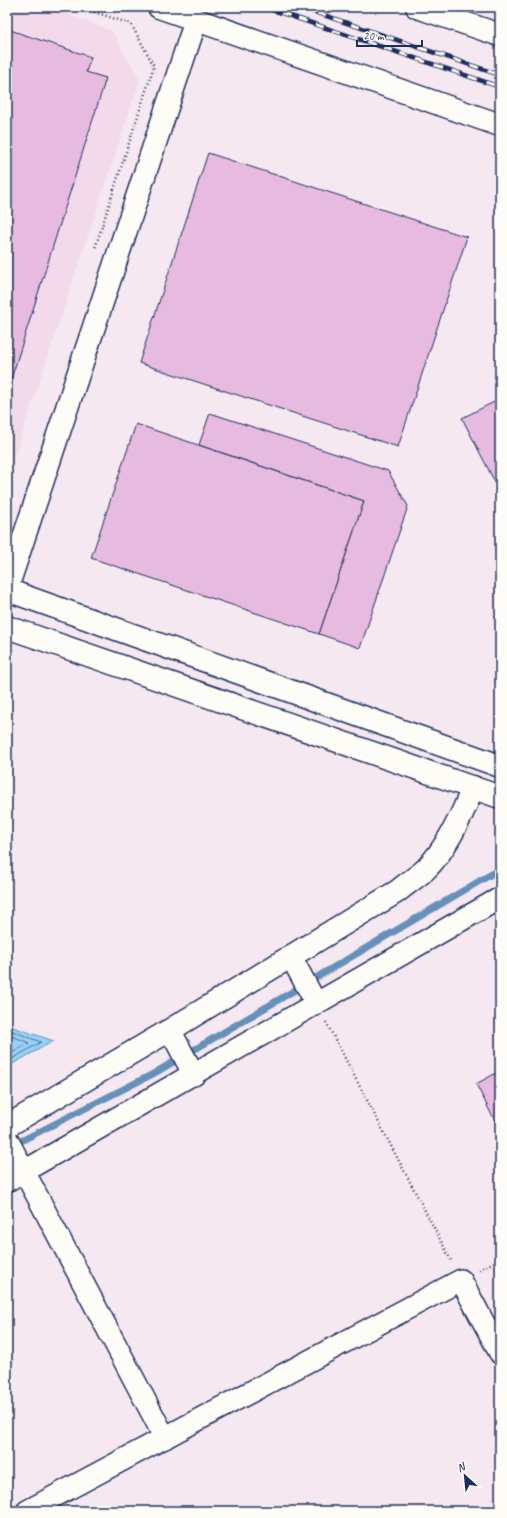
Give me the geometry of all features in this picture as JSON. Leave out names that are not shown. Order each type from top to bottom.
[{"type":"street","points":[[159,7],[500,125]]},
{"type":"street","points":[[417,7],[500,34]]},
{"type":"street","points":[[196,20],[7,589],[500,766]]},
{"type":"street","points":[[7,627],[500,797]]},
{"type":"street","points":[[7,1126],[174,1037],[296,965],[427,868],[450,836],[464,812],[473,788]]},
{"type":"street","points":[[7,1182],[500,898]]},
{"type":"street","points":[[296,965],[316,1003]]},
{"type":"street","points":[[174,1037],[194,1075]]},
{"type":"street","points":[[7,1140],[165,1438]]},
{"type":"street","points":[[27,1511],[461,1280],[500,1353]]},
{"type":"path","points":[[79,7],[131,24],[154,66],[93,254]]},
{"type":"path","points":[[316,1003],[461,1280]]},
{"type":"shaded area","points":[[7,7],[47,7],[112,31],[140,80],[7,479]]},
{"type":"water","points":[[7,1025],[54,1041],[7,1067]]},
{"type":"building","points":[[7,29],[91,57],[86,72],[106,78],[7,392]]},
{"type":"building","points":[[208,153],[467,237],[398,447],[139,363]]},
{"type":"building","points":[[500,399],[500,492],[462,418]]},
{"type":"building","points":[[210,413],[388,471],[408,506],[360,648],[319,634],[364,501],[199,445]]},
{"type":"building","points":[[136,424],[364,501],[319,634],[91,558]]},
{"type":"building","points":[[500,1071],[500,1131],[476,1084]]},
{"type":"waterway","points":[[13,1145],[153,1074],[500,869]]},
{"type":"railway","points":[[264,7],[500,87]]},
{"type":"railway","points":[[300,7],[500,75]]}]
